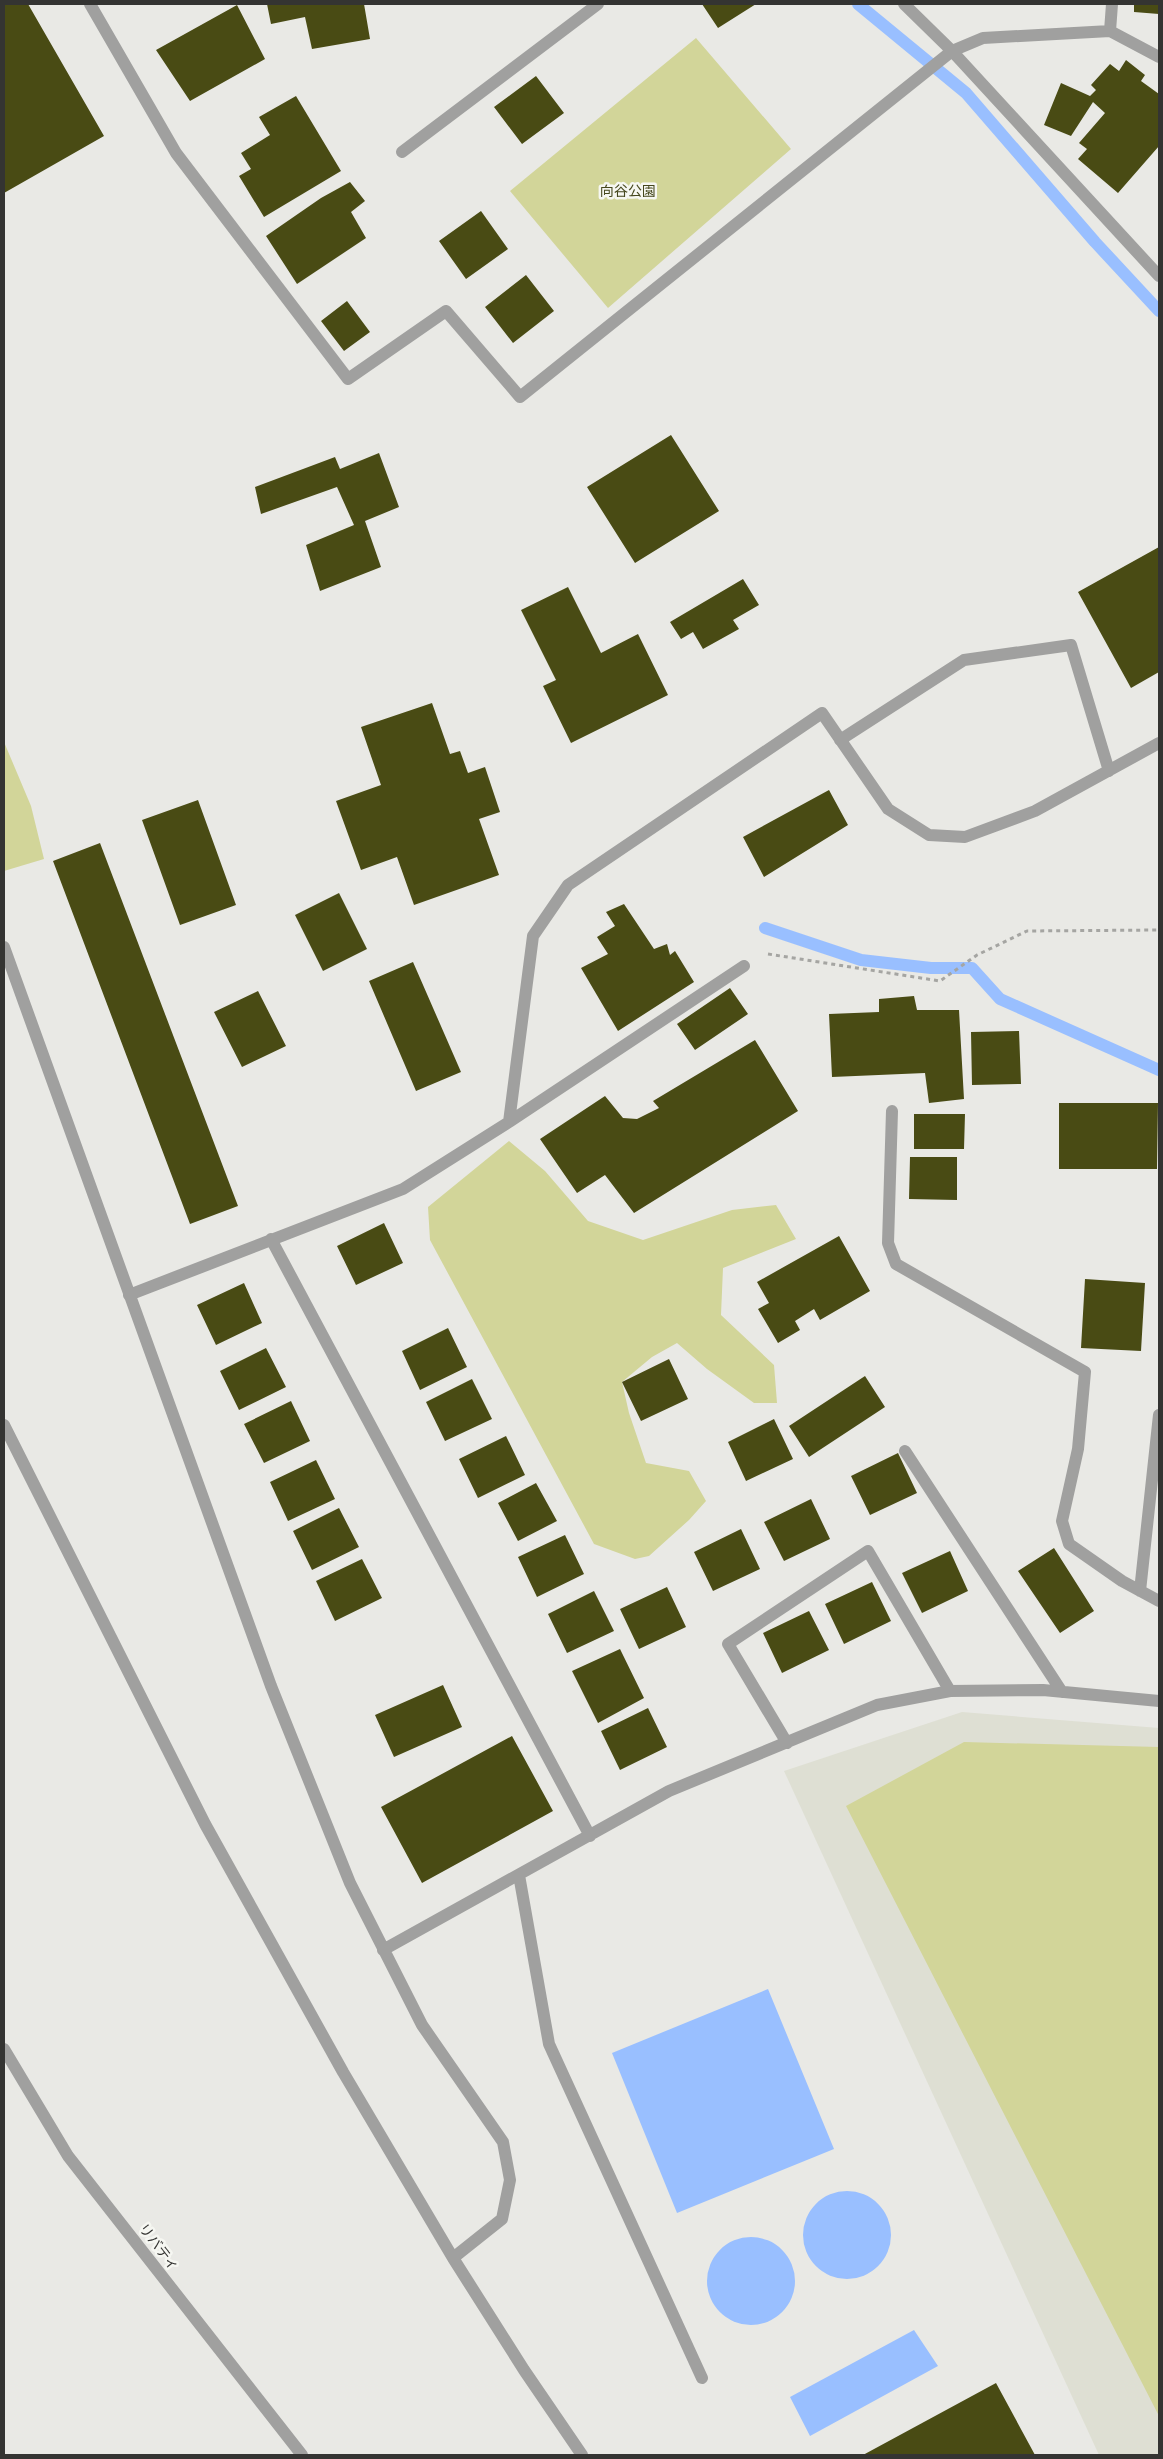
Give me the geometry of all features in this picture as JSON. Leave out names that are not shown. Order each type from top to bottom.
[{"type":"street","points":[[90,4],[176,152],[348,378],[446,310],[520,397],[952,51],[983,38],[1110,30],[1159,58]]},
{"type":"street","points":[[402,152],[598,4]]},
{"type":"street","points":[[904,4],[952,51],[1159,276]]},
{"type":"street","points":[[1110,30],[1112,4]]},
{"type":"street","points":[[840,740],[964,660],[1071,645],[1109,771]]},
{"type":"street","points":[[509,1122],[533,936],[568,885],[822,713],[888,809],[929,835],[965,837],[1035,811],[1159,743]]},
{"type":"street","points":[[4,948],[271,1686],[350,1884],[422,2026],[503,2142],[510,2180],[502,2219],[453,2258]]},
{"type":"street","points":[[129,1295],[403,1189],[509,1122],[744,966]]},
{"type":"street","points":[[892,1111],[888,1243],[896,1264],[1085,1372],[1078,1449],[1062,1521],[1070,1544],[1122,1581],[1159,1601]]},
{"type":"street","points":[[271,1239],[590,1836]]},
{"type":"street","points":[[1140,1591],[1156,1468],[1159,1414]]},
{"type":"street","points":[[4,1425],[205,1824],[343,2072],[453,2258],[524,2370],[582,2455]]},
{"type":"street","points":[[904,1451],[1062,1692]]},
{"type":"street","points":[[787,1743],[728,1644],[868,1551],[950,1691]]},
{"type":"street","points":[[383,1950],[669,1791],[876,1706],[950,1691],[1042,1690],[1159,1701]]},
{"type":"street","points":[[519,1875],[549,2044],[702,2378]]},
{"type":"street","name":"リバティ","points":[[4,2049],[68,2156],[302,2455]]},
{"type":"path","points":[[744,966],[761,953],[940,981],[976,955],[1027,931],[1159,930]]},
{"type":"shaded area","points":[[962,1712],[1159,1728],[1159,2455],[1099,2455],[784,1771]]},
{"type":"green space","name":"向谷公園","points":[[696,38],[791,149],[608,308],[510,191]]},
{"type":"green space","points":[[4,742],[31,806],[44,859],[4,871]]},
{"type":"green space","points":[[509,1141],[545,1171],[588,1221],[643,1240],[732,1210],[776,1205],[796,1239],[723,1268],[721,1315],[774,1365],[777,1403],[754,1403],[707,1369],[677,1343],[652,1357],[622,1382],[629,1413],[646,1463],[689,1471],[706,1501],[689,1520],[649,1556],[635,1559],[594,1544],[430,1240],[428,1207]]},
{"type":"green space","points":[[964,1742],[1159,1747],[1159,2416],[846,1806]]},
{"type":"water","points":[[768,1989],[834,2149],[677,2213],[612,2053]]},
{"type":"water","points":[[847,2191],[864,2195],[878,2204],[887,2218],[891,2235],[887,2252],[878,2266],[864,2275],[847,2279],[830,2275],[816,2266],[807,2252],[803,2235],[807,2218],[816,2204],[830,2195]]},
{"type":"water","points":[[751,2237],[768,2241],[782,2250],[791,2264],[795,2281],[791,2298],[782,2312],[768,2321],[751,2325],[734,2321],[720,2312],[711,2298],[707,2281],[711,2264],[720,2250],[734,2241]]},
{"type":"water","points":[[914,2330],[938,2366],[810,2436],[790,2397]]},
{"type":"building","points":[[4,4],[28,4],[104,136],[4,193]]},
{"type":"building","points":[[267,4],[364,4],[370,39],[312,49],[305,17],[271,24]]},
{"type":"building","points":[[702,4],[756,4],[718,28]]},
{"type":"building","points":[[1134,4],[1159,4],[1159,14],[1134,12]]},
{"type":"building","points":[[237,5],[265,59],[190,101],[156,50]]},
{"type":"building","points":[[1126,60],[1145,75],[1141,81],[1159,94],[1159,146],[1118,193],[1078,159],[1087,149],[1079,143],[1105,113],[1093,102],[1071,136],[1044,125],[1061,83],[1090,96],[1096,90],[1091,85],[1110,64],[1119,71]]},
{"type":"building","points":[[536,76],[564,113],[522,144],[494,107]]},
{"type":"building","points":[[296,96],[341,171],[264,217],[239,176],[251,169],[241,153],[270,135],[259,117]]},
{"type":"building","points":[[350,182],[365,201],[351,212],[366,238],[297,284],[266,236],[321,198]]},
{"type":"building","points":[[481,211],[508,249],[466,279],[439,241]]},
{"type":"building","points":[[526,275],[554,311],[513,343],[485,307]]},
{"type":"building","points":[[347,301],[370,332],[344,351],[321,321]]},
{"type":"building","points":[[671,435],[719,511],[635,563],[587,487]]},
{"type":"building","points":[[379,453],[399,507],[365,521],[381,567],[320,591],[306,545],[354,525],[337,487],[261,514],[255,487],[335,457],[340,469]]},
{"type":"building","points":[[1159,547],[1159,672],[1131,688],[1078,592]]},
{"type":"building","points":[[743,579],[759,605],[733,620],[739,629],[703,649],[693,632],[681,639],[670,622]]},
{"type":"building","points":[[568,587],[601,653],[638,634],[668,695],[571,743],[543,686],[556,680],[521,610]]},
{"type":"building","points":[[432,703],[450,754],[460,751],[468,773],[485,767],[500,812],[479,819],[499,875],[414,905],[397,857],[361,870],[336,801],[381,785],[361,727]]},
{"type":"building","points":[[829,790],[848,825],[764,877],[743,837]]},
{"type":"building","points":[[198,800],[236,905],[180,925],[142,820]]},
{"type":"building","points":[[100,843],[238,1206],[190,1224],[53,861]]},
{"type":"building","points":[[339,893],[367,949],[323,971],[295,915]]},
{"type":"building","points":[[624,904],[654,949],[667,944],[670,955],[675,951],[694,982],[618,1031],[581,968],[608,954],[597,937],[615,926],[606,912]]},
{"type":"building","points":[[413,962],[461,1072],[416,1091],[369,981]]},
{"type":"building","points":[[730,988],[748,1014],[695,1050],[677,1024]]},
{"type":"building","points":[[258,991],[286,1046],[242,1067],[214,1012]]},
{"type":"building","points":[[914,996],[917,1010],[959,1010],[964,1099],[929,1103],[925,1073],[832,1077],[829,1014],[879,1012],[879,999]]},
{"type":"building","points":[[1019,1031],[1021,1084],[972,1085],[971,1032]]},
{"type":"building","points":[[755,1040],[798,1111],[634,1213],[605,1175],[577,1193],[540,1139],[605,1096],[623,1118],[637,1119],[659,1108],[653,1101]]},
{"type":"building","points":[[1059,1103],[1158,1103],[1157,1169],[1059,1169]]},
{"type":"building","points":[[914,1114],[965,1114],[964,1149],[914,1149]]},
{"type":"building","points":[[910,1157],[957,1157],[957,1200],[909,1199]]},
{"type":"building","points":[[384,1223],[403,1263],[356,1285],[337,1246]]},
{"type":"building","points":[[839,1236],[870,1291],[820,1320],[814,1309],[795,1321],[800,1330],[778,1343],[758,1309],[769,1303],[757,1282]]},
{"type":"building","points":[[1085,1279],[1145,1283],[1141,1351],[1081,1348]]},
{"type":"building","points":[[244,1283],[262,1323],[216,1345],[197,1305]]},
{"type":"building","points":[[448,1328],[467,1367],[420,1390],[402,1351]]},
{"type":"building","points":[[266,1348],[286,1387],[239,1410],[220,1371]]},
{"type":"building","points":[[669,1359],[688,1399],[641,1421],[622,1382]]},
{"type":"building","points":[[865,1376],[885,1407],[809,1457],[789,1426]]},
{"type":"building","points":[[472,1379],[492,1419],[445,1441],[426,1402]]},
{"type":"building","points":[[291,1401],[310,1441],[264,1463],[244,1424]]},
{"type":"building","points":[[774,1419],[793,1459],[746,1481],[728,1442]]},
{"type":"building","points":[[506,1436],[525,1475],[478,1498],[459,1459]]},
{"type":"building","points":[[898,1453],[917,1493],[870,1515],[851,1476]]},
{"type":"building","points":[[316,1460],[335,1499],[288,1521],[270,1482]]},
{"type":"building","points":[[536,1483],[557,1521],[518,1541],[498,1503]]},
{"type":"building","points":[[811,1499],[830,1539],[784,1561],[764,1522]]},
{"type":"building","points":[[339,1508],[359,1547],[312,1570],[293,1531]]},
{"type":"building","points":[[741,1529],[760,1569],[713,1591],[694,1552]]},
{"type":"building","points":[[565,1535],[584,1574],[537,1597],[518,1557]]},
{"type":"building","points":[[1054,1548],[1094,1611],[1060,1633],[1018,1571]]},
{"type":"building","points":[[950,1551],[968,1591],[922,1613],[902,1573]]},
{"type":"building","points":[[362,1559],[382,1598],[335,1621],[316,1581]]},
{"type":"building","points":[[872,1582],[891,1621],[844,1644],[825,1604]]},
{"type":"building","points":[[667,1587],[686,1627],[639,1649],[620,1609]]},
{"type":"building","points":[[594,1591],[614,1631],[567,1653],[548,1614]]},
{"type":"building","points":[[809,1611],[829,1650],[782,1673],[763,1633]]},
{"type":"building","points":[[620,1649],[644,1698],[598,1723],[572,1671]]},
{"type":"building","points":[[443,1685],[462,1727],[394,1757],[375,1715]]},
{"type":"building","points":[[648,1708],[667,1747],[620,1770],[601,1731]]},
{"type":"building","points":[[512,1736],[553,1811],[422,1883],[381,1807]]},
{"type":"building","points":[[996,2383],[1035,2455],[863,2455]]},
{"type":"waterway","points":[[858,4],[966,93],[1095,242],[1159,311]]},
{"type":"waterway","points":[[765,928],[861,960],[931,968],[972,968],[1000,999],[1159,1070]]}]
